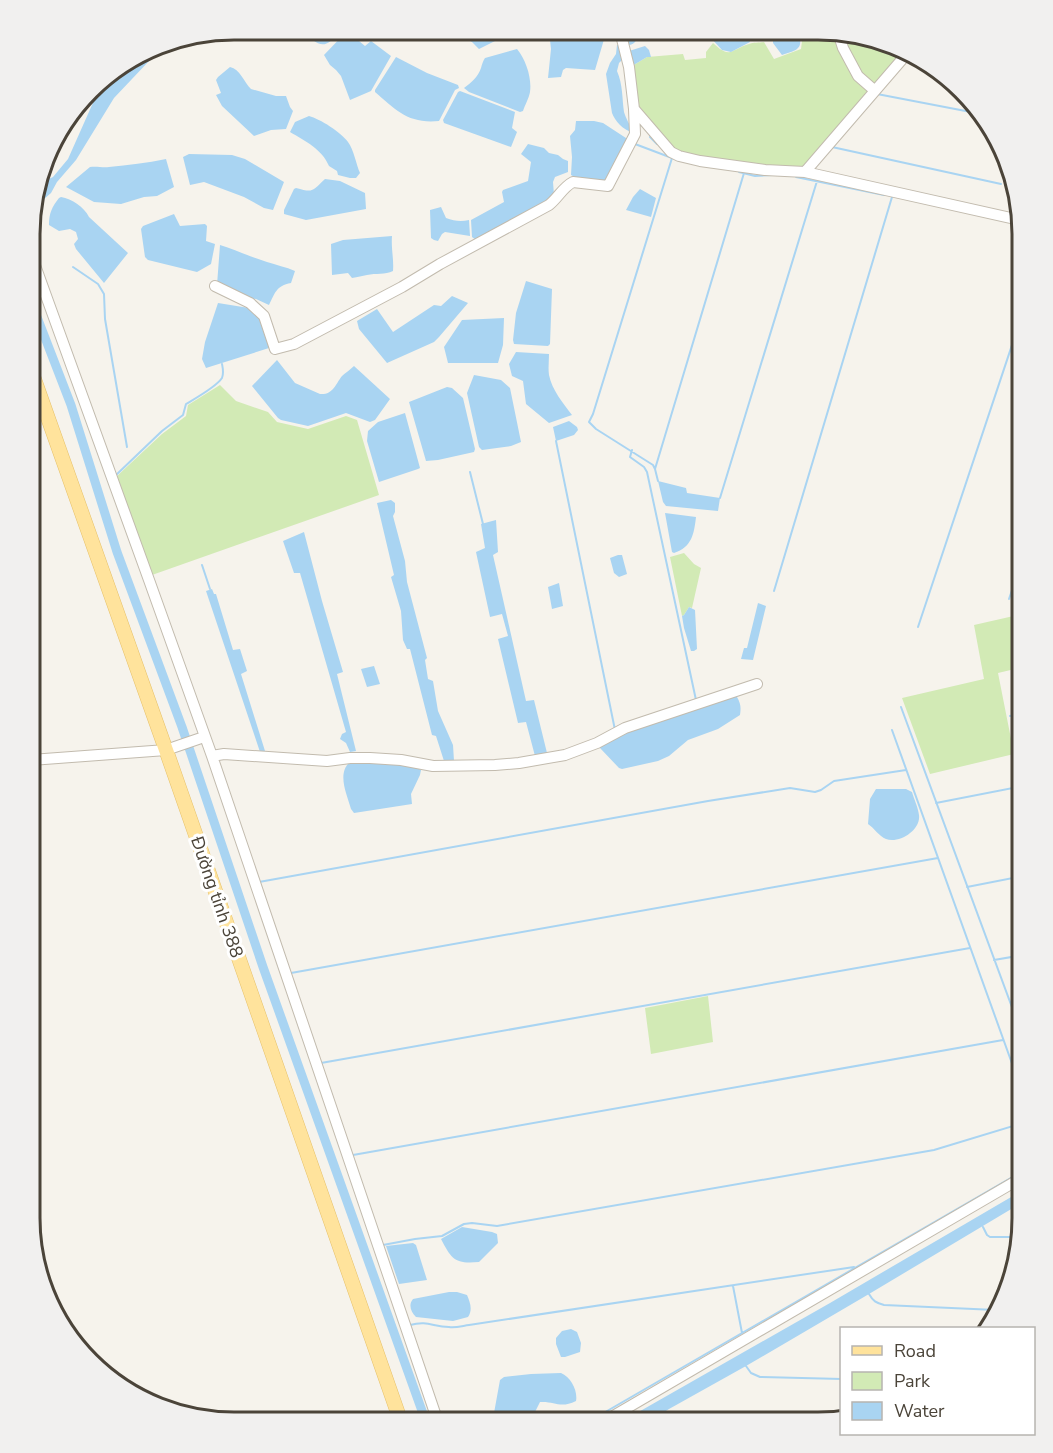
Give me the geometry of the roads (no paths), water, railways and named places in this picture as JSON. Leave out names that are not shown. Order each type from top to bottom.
[{"type":"main road","name":"Đường tỉnh 388","points":[[40,396],[168,750],[398,1412]]},
{"type":"street","points":[[215,286],[250,303],[264,316],[275,349],[294,345],[549,205],[556,200],[568,184],[573,182],[608,186],[633,140],[635,130],[629,67],[622,40]]},
{"type":"street","points":[[841,42],[858,76],[874,90]]},
{"type":"street","points":[[805,172],[901,60]]},
{"type":"street","points":[[634,109],[666,148],[679,156],[755,169],[805,172],[1011,218]]},
{"type":"street","points":[[40,279],[145,568],[203,737],[212,756],[435,1412]]},
{"type":"street","points":[[212,756],[224,754],[327,761],[370,758],[401,760],[433,766],[495,765],[550,759],[566,756],[586,748],[625,728],[757,684]]},
{"type":"street","points":[[40,759],[168,750],[203,737]]},
{"type":"street","points":[[620,1412],[1012,1183]]},
{"type":"water","points":[[313,40],[332,40],[326,44]]},
{"type":"water","points":[[338,40],[358,40],[365,46],[371,41],[391,56],[371,91],[350,100],[341,76],[324,55]]},
{"type":"water","points":[[469,40],[497,40],[479,49]]},
{"type":"water","points":[[550,40],[604,40],[595,70],[566,68],[561,77],[548,78]]},
{"type":"water","points":[[627,40],[636,40],[631,45],[628,45]]},
{"type":"water","points":[[713,40],[749,40],[750,42],[731,52],[722,50]]},
{"type":"water","points":[[773,40],[800,40],[799,47],[782,55]]},
{"type":"water","points":[[617,45],[620,45],[623,59],[617,71],[624,112],[632,132],[620,125],[612,113],[606,74],[616,54]]},
{"type":"water","points":[[645,46],[651,57],[632,66],[629,51]]},
{"type":"water","points":[[517,49],[526,64],[530,81],[529,94],[523,111],[520,112],[464,88],[476,77],[485,58]]},
{"type":"water","points":[[396,57],[427,73],[458,85],[459,88],[455,90],[439,121],[411,118],[396,110],[375,92]]},
{"type":"water","points":[[149,61],[114,98],[76,160],[44,199],[49,179],[68,159],[97,97],[127,73]]},
{"type":"water","points":[[230,67],[239,73],[251,89],[276,96],[286,96],[293,111],[286,129],[271,130],[254,136],[222,106],[216,95],[221,93],[216,80]]},
{"type":"water","points":[[460,91],[515,112],[512,128],[517,132],[511,147],[444,123],[443,120]]},
{"type":"water","points":[[309,116],[330,126],[348,142],[360,173],[356,178],[338,175],[318,150],[290,132],[295,122]]},
{"type":"water","points":[[576,121],[603,123],[629,140],[607,183],[580,180],[571,175],[570,136],[575,130]]},
{"type":"water","points":[[528,144],[544,148],[549,153],[568,161],[568,172],[555,177],[554,195],[550,200],[476,240],[472,237],[471,220],[504,202],[503,190],[528,181],[531,162],[521,154]]},
{"type":"water","points":[[189,154],[232,155],[245,159],[284,182],[273,210],[204,182],[190,185],[183,157]]},
{"type":"water","points":[[166,159],[174,187],[157,196],[144,197],[121,204],[94,202],[66,187],[90,167]]},
{"type":"water","points":[[325,179],[340,181],[365,193],[366,209],[306,220],[284,214],[294,189],[312,190]]},
{"type":"water","points":[[640,189],[656,198],[651,217],[626,210]]},
{"type":"water","points":[[61,197],[81,207],[128,253],[104,283],[76,249],[74,244],[78,239],[76,232],[70,229],[59,231],[49,225],[51,210]]},
{"type":"water","points":[[441,207],[446,218],[457,221],[469,220],[470,236],[445,232],[438,241],[431,238],[430,210]]},
{"type":"water","points":[[174,214],[180,226],[205,224],[207,226],[206,241],[215,244],[211,264],[197,272],[148,260],[145,257],[141,229],[143,226]]},
{"type":"water","points":[[392,236],[393,271],[352,278],[348,273],[332,275],[331,244],[343,240]]},
{"type":"water","points":[[220,245],[295,271],[291,283],[279,288],[269,305],[217,285]]},
{"type":"water","points":[[526,281],[552,289],[550,344],[548,346],[514,344],[516,313]]},
{"type":"water","points":[[452,296],[468,303],[439,337],[434,342],[387,363],[359,329],[357,321],[377,309],[393,332],[434,305],[441,306]]},
{"type":"water","points":[[218,303],[249,308],[260,317],[269,348],[206,368],[202,359],[205,342]]},
{"type":"water","points":[[504,318],[503,345],[498,363],[448,363],[444,347],[462,320]]},
{"type":"water","points":[[516,352],[549,354],[550,381],[572,415],[549,423],[526,404],[523,381],[512,376],[509,364]]},
{"type":"water","points":[[277,360],[295,383],[320,394],[331,391],[342,376],[354,366],[390,399],[375,420],[370,422],[346,413],[308,426],[281,420],[252,386]]},
{"type":"water","points":[[474,375],[501,380],[510,388],[521,442],[511,446],[482,450],[479,447],[467,393]]},
{"type":"water","points":[[447,387],[452,388],[463,398],[475,449],[474,452],[426,461],[409,402]]},
{"type":"water","points":[[405,413],[420,468],[379,482],[367,441],[368,431],[378,422]]},
{"type":"water","points":[[569,421],[578,430],[574,435],[556,441],[553,427]]},
{"type":"water","points":[[658,481],[686,488],[687,493],[720,498],[718,511],[666,506]]},
{"type":"water","points":[[391,500],[395,503],[393,516],[427,658],[425,660],[428,679],[433,681],[438,711],[453,745],[454,761],[444,761],[436,736],[432,735],[410,649],[407,649],[403,640],[401,611],[391,577],[394,575],[377,503]]},
{"type":"water","points":[[665,513],[696,517],[691,539],[685,547],[674,553],[672,552]]},
{"type":"water","points":[[496,520],[498,552],[493,555],[526,701],[534,700],[547,753],[535,756],[526,722],[518,723],[498,639],[508,636],[502,614],[490,617],[476,552],[485,548],[481,524]]},
{"type":"water","points":[[304,532],[343,672],[337,674],[356,751],[350,752],[346,743],[340,739],[346,732],[300,573],[294,573],[283,541]]},
{"type":"water","points":[[622,555],[627,574],[619,577],[614,573],[610,558]]},
{"type":"water","points":[[559,583],[563,606],[552,609],[548,587]]},
{"type":"water","points":[[212,589],[216,594],[233,650],[240,649],[247,671],[241,674],[265,751],[260,752],[206,591]]},
{"type":"water","points":[[758,603],[766,606],[753,660],[741,659],[744,648],[747,648]]},
{"type":"water","points":[[689,607],[695,610],[697,649],[694,651],[691,651],[682,616]]},
{"type":"water","points":[[374,666],[380,684],[367,687],[361,669]]},
{"type":"water","points":[[732,697],[738,699],[740,715],[718,729],[688,740],[669,756],[658,761],[622,769],[600,748],[611,738]]},
{"type":"water","points":[[351,761],[397,763],[421,770],[411,794],[412,804],[354,813],[347,797],[343,778],[344,771]]},
{"type":"water","points":[[876,789],[906,789],[912,792],[919,821],[913,831],[903,838],[891,840],[881,836],[868,824],[870,799]]},
{"type":"water","points":[[1012,1196],[1012,1209],[746,1366],[664,1412],[639,1412]]},
{"type":"water","points":[[462,1227],[497,1234],[498,1243],[479,1262],[459,1261],[448,1252],[441,1239]]},
{"type":"water","points":[[413,1243],[416,1245],[427,1280],[399,1284],[386,1246]]},
{"type":"water","points":[[449,1292],[467,1295],[471,1309],[468,1317],[453,1321],[416,1317],[413,1313],[410,1306],[413,1299]]},
{"type":"water","points":[[571,1329],[577,1332],[581,1343],[580,1352],[561,1357],[556,1338],[562,1331]]},
{"type":"water","points":[[561,1373],[573,1385],[576,1401],[562,1405],[540,1402],[535,1412],[494,1412],[500,1380],[504,1377]]},
{"type":"waterway","points":[[877,94],[967,111]]},
{"type":"waterway","points":[[650,137],[657,144]]},
{"type":"waterway","points":[[635,144],[672,158]]},
{"type":"waterway","points":[[832,147],[1001,184]]},
{"type":"waterway","points":[[672,158],[589,422],[596,429],[653,465],[655,469],[744,173]]},
{"type":"waterway","points":[[739,172],[755,176],[772,175]]},
{"type":"waterway","points":[[796,177],[884,195]]},
{"type":"waterway","points":[[720,498],[817,181]]},
{"type":"waterway","points":[[774,591],[892,197]]},
{"type":"waterway","points":[[73,267],[98,284],[104,294],[105,319],[127,447]]},
{"type":"waterway","points":[[40,325],[71,405],[117,552],[182,727],[263,967],[422,1412]]},
{"type":"waterway","points":[[918,627],[1012,345]]},
{"type":"waterway","points":[[115,476],[162,431],[183,415],[186,404],[206,392],[222,378],[222,364]]},
{"type":"waterway","points":[[556,441],[615,730]]},
{"type":"waterway","points":[[632,450],[630,457],[647,472],[696,700]]},
{"type":"waterway","points":[[655,469],[658,481]]},
{"type":"waterway","points":[[470,472],[483,524]]},
{"type":"waterway","points":[[202,565],[210,589]]},
{"type":"waterway","points":[[1009,599],[1012,590]]},
{"type":"waterway","points":[[901,707],[1012,1007]]},
{"type":"waterway","points":[[892,730],[1012,1063]]},
{"type":"waterway","points":[[259,882],[708,801],[790,788],[815,792],[834,781],[906,770]]},
{"type":"waterway","points":[[936,803],[1012,788]]},
{"type":"waterway","points":[[291,973],[938,858]]},
{"type":"waterway","points":[[967,887],[1012,878]]},
{"type":"waterway","points":[[321,1063],[970,948]]},
{"type":"waterway","points":[[994,960],[1012,957]]},
{"type":"waterway","points":[[353,1155],[1003,1040]]},
{"type":"waterway","points":[[383,1245],[442,1236],[464,1224],[497,1226],[934,1150],[1012,1126]]},
{"type":"waterway","points":[[605,1412],[1012,1177]]},
{"type":"waterway","points":[[983,1227],[990,1237],[1011,1237]]},
{"type":"waterway","points":[[410,1325],[426,1323],[443,1327],[459,1327],[854,1267]]},
{"type":"waterway","points":[[733,1286],[742,1333]]},
{"type":"waterway","points":[[869,1294],[875,1301],[884,1305],[989,1310]]},
{"type":"waterway","points":[[746,1366],[751,1373],[760,1377],[840,1379]]}]
